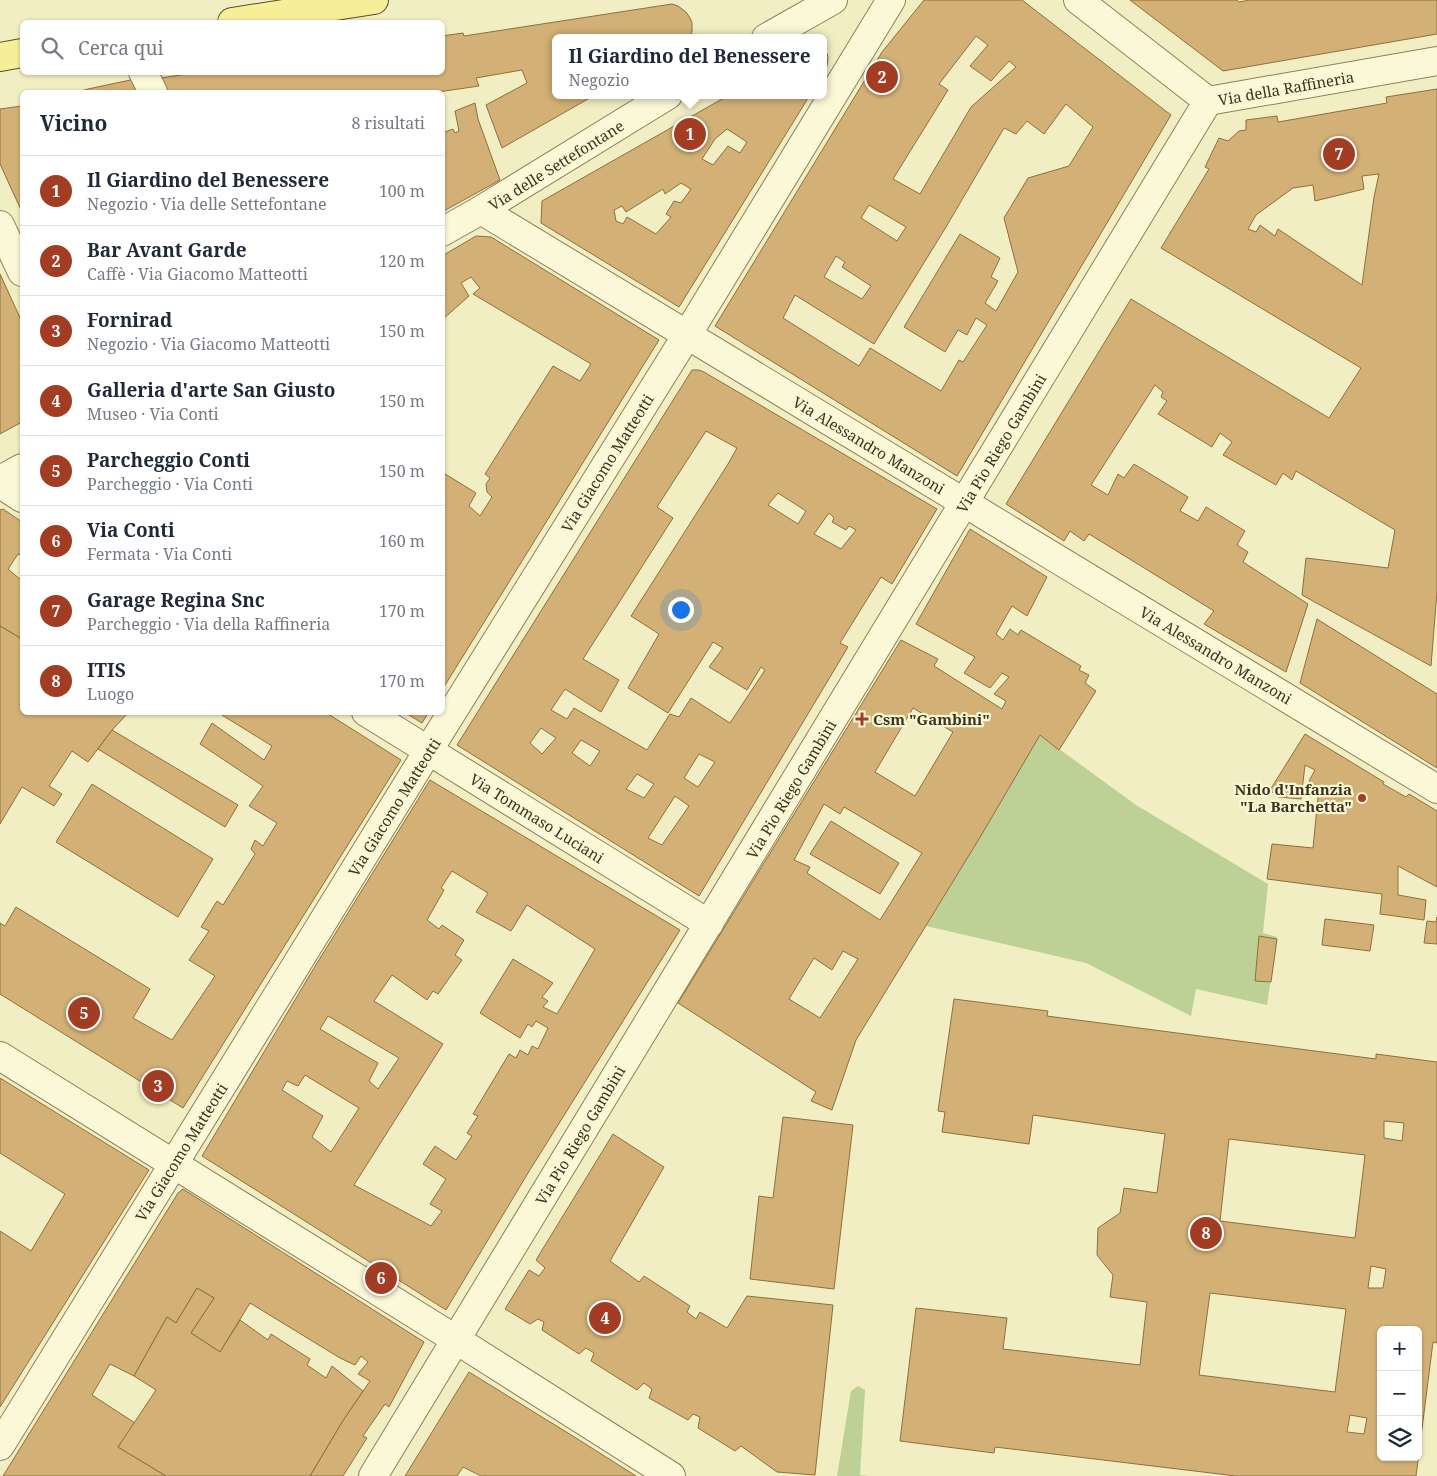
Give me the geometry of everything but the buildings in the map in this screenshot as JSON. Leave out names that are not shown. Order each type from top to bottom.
[{"type":"main road","points":[[243,20],[334,3],[374,0]]},
{"type":"main road","points":[[0,57],[20,53]]},
{"type":"street","points":[[773,34],[833,0]]},
{"type":"street","name":"Via Giacomo Matteotti","points":[[0,1446],[687,335],[890,0]]},
{"type":"street","name":"Via della Raffineria","points":[[1078,0],[1208,101],[1437,61]]},
{"type":"street","points":[[144,75],[152,90]]},
{"type":"street","name":"Via delle Settefontane","points":[[445,230],[661,99]]},
{"type":"street","name":"Via Pio Riego Gambini","points":[[373,1476],[1208,101]]},
{"type":"street","name":"Via Alessandro Manzoni","points":[[481,210],[1437,789]]},
{"type":"street","points":[[0,225],[20,268]]},
{"type":"street","points":[[0,480],[20,469]]},
{"type":"street","points":[[0,484],[20,497]]},
{"type":"street","name":"Via Tommaso Luciani","points":[[371,715],[709,924]]},
{"type":"street","points":[[0,1056],[456,1340],[663,1474]]},
{"type":"green space","points":[[1040,735],[1136,805],[1268,884],[1263,933],[1277,937],[1267,1005],[1196,989],[1191,1016],[1086,963],[926,926]]},
{"type":"green space","points":[[858,1386],[865,1390],[860,1475],[868,1476],[837,1476],[851,1391]]},
{"type":"place","name":"Bar Avant Garde","points":[[882,77]]},
{"type":"place","name":"Il Giardino del Benessere","points":[[690,134]]},
{"type":"place","name":"Garage Regina Snc","points":[[1339,154]]},
{"type":"place","name":"Csm \"Gambini\"","points":[[862,719]]},
{"type":"place","name":"Nido d'Infanzia \"La Barchetta\"","points":[[1362,798]]},
{"type":"place","name":"Parcheggio Conti","points":[[84,1013]]},
{"type":"place","name":"Fornirad","points":[[158,1086]]},
{"type":"place","name":"ITIS","points":[[1206,1233]]},
{"type":"place","name":"Via Conti","points":[[381,1278]]},
{"type":"place","name":"Galleria d'arte San Giusto","points":[[605,1318]]}]
